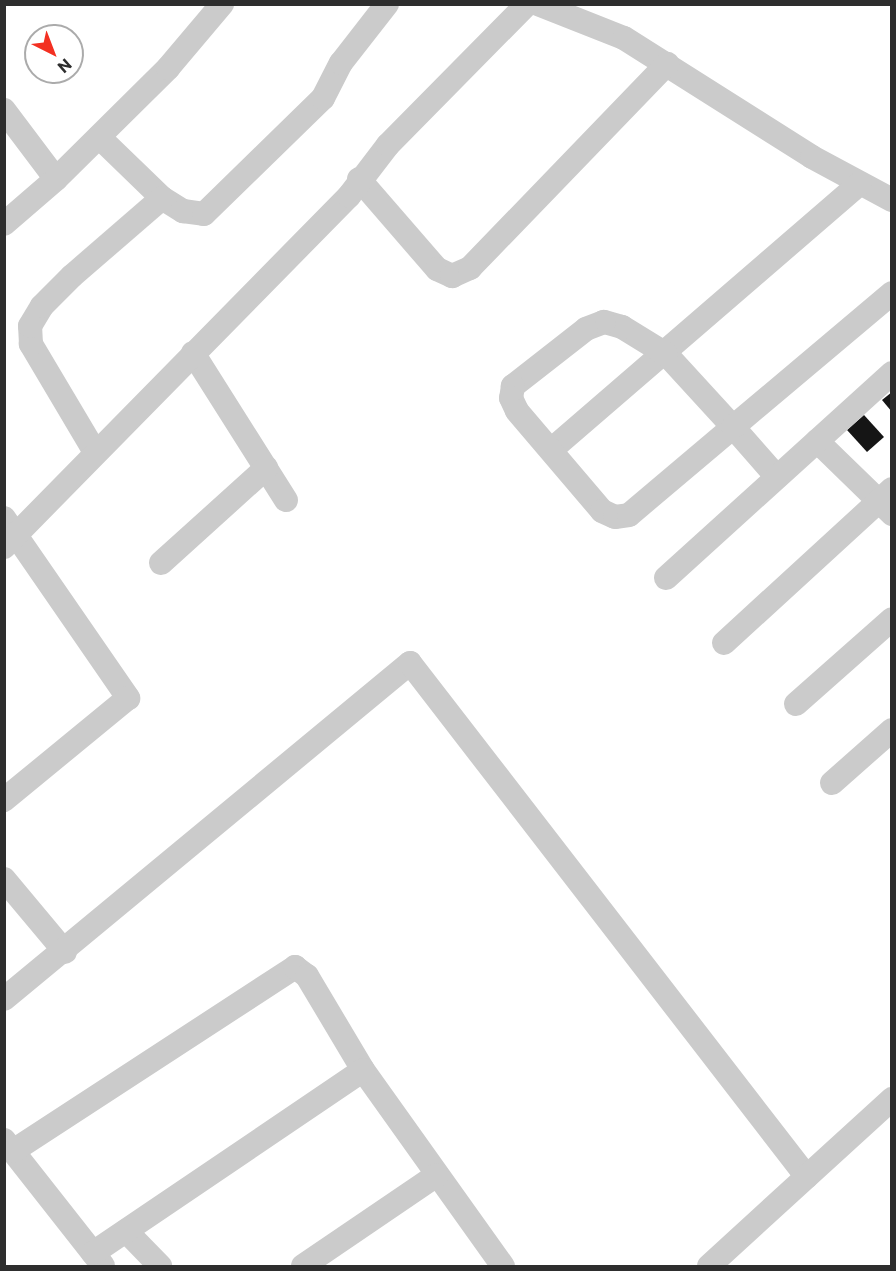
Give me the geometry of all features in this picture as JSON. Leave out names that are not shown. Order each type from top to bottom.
[{"type":"street","points":[[4,224],[57,180],[222,4]]},
{"type":"street","points":[[99,137],[162,198],[183,211],[204,214],[225,197],[323,98],[340,63],[387,4]]},
{"type":"street","points":[[4,800],[128,698],[8,533],[95,453],[349,196],[359,179],[527,4]]},
{"type":"street","points":[[538,4],[624,38],[891,200]]},
{"type":"street","points":[[359,179],[437,269],[452,276],[470,268],[667,64]]},
{"type":"street","points":[[4,110],[57,180]]},
{"type":"street","points":[[551,450],[666,354],[860,183]]},
{"type":"street","points":[[95,453],[31,344],[30,326],[72,276],[162,198]]},
{"type":"street","points":[[777,477],[733,427],[666,354],[622,327],[604,322],[554,350],[513,386],[511,398],[602,511],[615,517],[629,515],[733,427],[891,293]]},
{"type":"street","points":[[193,353],[286,500]]},
{"type":"street","points":[[666,578],[891,373]]},
{"type":"street","points":[[724,643],[887,501],[817,441]]},
{"type":"street","points":[[161,563],[266,468]]},
{"type":"street","points":[[796,704],[891,619]]},
{"type":"street","points":[[4,999],[65,952],[410,663],[807,1177]]},
{"type":"street","points":[[832,783],[891,730]]},
{"type":"street","points":[[4,879],[65,952]]},
{"type":"street","points":[[363,1070],[126,1231],[98,1259],[9,1146],[295,967],[307,976],[363,1070],[503,1266]]},
{"type":"street","points":[[708,1266],[891,1099]]},
{"type":"street","points":[[303,1266],[437,1174]]},
{"type":"street","points":[[126,1231],[160,1266]]},
{"type":"building","points":[[892,392],[892,412],[882,400]]},
{"type":"building","points":[[864,415],[884,437],[867,452],[847,430]]}]
